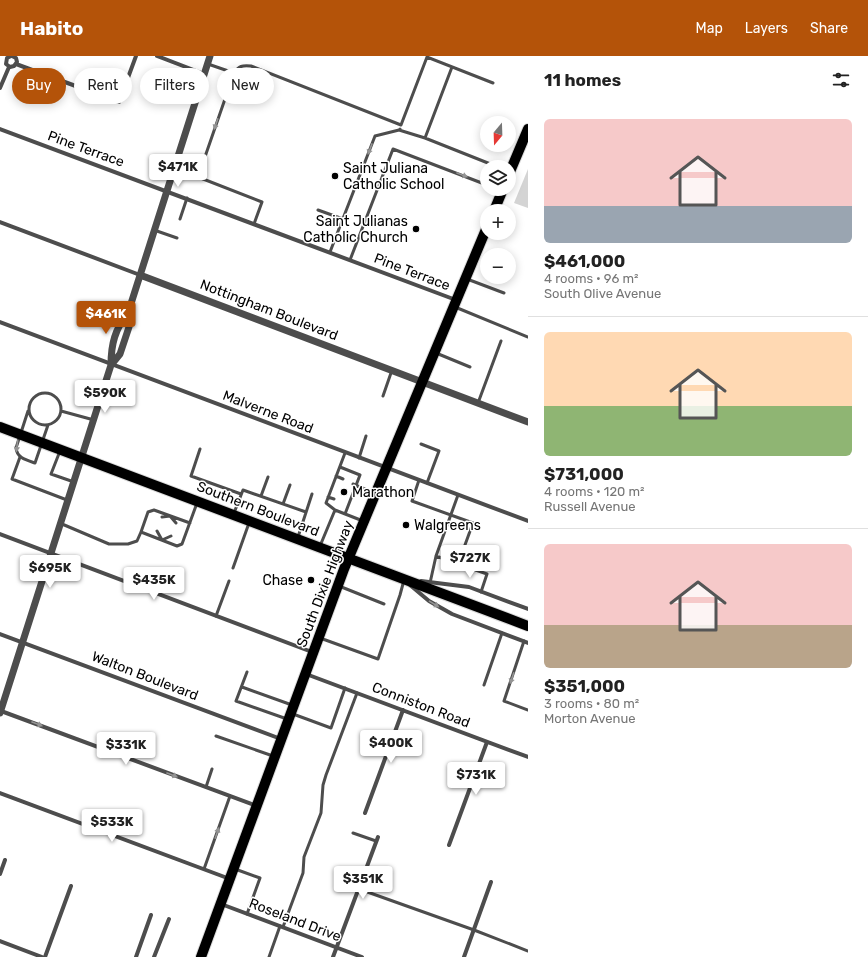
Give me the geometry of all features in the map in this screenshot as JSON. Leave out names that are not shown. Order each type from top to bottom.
[{"type":"main road","points":[[515,160],[528,129]]},
{"type":"main road","name":"South Dixie Highway","points":[[201,957],[348,559],[481,240]]},
{"type":"main road","name":"Southern Boulevard","points":[[0,427],[528,626]]},
{"type":"street","points":[[9,67],[4,58],[12,56],[16,58],[16,64]]},
{"type":"street","points":[[9,67],[16,64],[119,102],[136,56]]},
{"type":"street","points":[[157,56],[188,68]]},
{"type":"street","points":[[206,68],[210,56]]},
{"type":"street","points":[[0,88],[9,67]]},
{"type":"street","points":[[195,104],[128,314],[129,327],[120,354],[111,365],[0,712],[257,806]]},
{"type":"street","name":"Pine Terrace","points":[[0,129],[330,252],[455,303]]},
{"type":"street","name":"Nottingham Boulevard","points":[[0,222],[528,422]]},
{"type":"street","name":"Malverne Road","points":[[0,322],[528,521]]},
{"type":"street","points":[[0,534],[313,652]]},
{"type":"street","points":[[404,579],[469,587],[528,609]]},
{"type":"street","points":[[404,579],[429,601],[443,610],[526,642]]},
{"type":"street","name":"Walton Boulevard","points":[[0,634],[282,739]]},
{"type":"street","name":"Conniston Road","points":[[306,674],[528,757]]},
{"type":"street","points":[[365,813],[403,710]]},
{"type":"street","points":[[449,846],[487,742]]},
{"type":"street","points":[[0,793],[230,879]]},
{"type":"street","points":[[334,957],[377,839]]},
{"type":"street","points":[[0,874],[4,860]]},
{"type":"street","points":[[464,957],[491,882]]},
{"type":"street","points":[[0,941],[43,957],[71,886]]},
{"type":"street","name":"Roseland Drive","points":[[221,904],[362,957]]},
{"type":"street","points":[[136,957],[151,915]]},
{"type":"street","points":[[154,957],[169,919]]},
{"type":"lane","points":[[399,130],[426,57],[493,83]]},
{"type":"lane","points":[[208,64],[218,68]]},
{"type":"lane","points":[[238,68],[243,65],[256,68]]},
{"type":"lane","points":[[425,138],[452,67]]},
{"type":"lane","points":[[274,75],[401,125]]},
{"type":"lane","points":[[224,104],[198,178],[262,202],[254,224]]},
{"type":"lane","points":[[330,252],[375,136],[399,130],[425,138],[480,160]]},
{"type":"lane","points":[[350,260],[393,149],[480,182]]},
{"type":"lane","points":[[180,219],[187,198]]},
{"type":"lane","points":[[318,210],[343,219]]},
{"type":"lane","points":[[154,230],[177,238]]},
{"type":"lane","points":[[465,278],[504,293]]},
{"type":"lane","points":[[455,303],[528,337]]},
{"type":"lane","points":[[478,403],[501,341]]},
{"type":"lane","points":[[434,352],[470,367]]},
{"type":"lane","points":[[383,396],[392,370]]},
{"type":"lane","points":[[28,411],[33,421],[43,426],[57,420],[61,411],[61,405],[55,396],[44,393],[39,394],[31,401],[16,450],[20,457],[35,463],[48,425]]},
{"type":"lane","points":[[61,411],[94,420]]},
{"type":"lane","points":[[359,458],[366,436]]},
{"type":"lane","points":[[421,444],[439,451],[427,483]]},
{"type":"lane","points":[[200,449],[191,476],[241,494]]},
{"type":"lane","points":[[60,450],[51,474],[74,482]]},
{"type":"lane","points":[[345,453],[326,502],[335,510],[364,521]]},
{"type":"lane","points":[[20,457],[12,479],[68,501]]},
{"type":"lane","points":[[340,467],[360,475],[347,504],[345,514]]},
{"type":"lane","points":[[336,476],[343,479]]},
{"type":"lane","points":[[262,496],[268,477]]},
{"type":"lane","points":[[418,480],[412,501],[473,523],[458,564]]},
{"type":"lane","points":[[283,504],[290,485]]},
{"type":"lane","points":[[355,485],[375,494]]},
{"type":"lane","points":[[233,515],[243,490],[306,512]]},
{"type":"lane","points":[[297,539],[312,494]]},
{"type":"lane","points":[[430,583],[436,556],[458,495]]},
{"type":"lane","points":[[328,497],[334,499]]},
{"type":"lane","points":[[141,532],[177,546],[182,544],[198,502]]},
{"type":"lane","points":[[60,524],[109,544],[128,544],[137,541],[148,512],[154,510],[190,523]]},
{"type":"lane","points":[[320,548],[335,510]]},
{"type":"lane","points":[[162,517],[170,516]]},
{"type":"lane","points":[[170,516],[176,523]]},
{"type":"lane","points":[[232,568],[250,521]]},
{"type":"lane","points":[[157,530],[162,540]]},
{"type":"lane","points":[[162,540],[171,536]]},
{"type":"lane","points":[[436,556],[487,574],[481,592]]},
{"type":"lane","points":[[319,638],[378,659],[404,579]]},
{"type":"lane","points":[[216,616],[229,581]]},
{"type":"lane","points":[[338,586],[384,604]]},
{"type":"lane","points":[[484,685],[502,633]]},
{"type":"lane","points":[[526,642],[504,701],[528,710]]},
{"type":"lane","points":[[247,672],[236,701],[291,713]]},
{"type":"lane","points":[[242,687],[291,713],[330,728],[344,688]]},
{"type":"lane","points":[[269,957],[303,873],[304,857],[321,813],[323,785],[326,775],[357,693]]},
{"type":"lane","points":[[216,736],[275,757]]},
{"type":"lane","points":[[206,787],[212,769]]},
{"type":"lane","points":[[204,869],[230,796]]},
{"type":"lane","points":[[354,833],[377,839]]},
{"type":"lane","points":[[234,868],[260,878],[247,914]]},
{"type":"lane","points":[[359,889],[528,951]]},
{"type":"shaded area","points":[[528,169],[528,208],[514,203]]},
{"type":"place","name":"Saint Juliana Catholic School","points":[[335,176]]},
{"type":"place","name":"Saint Julianas Catholic Church","points":[[416,229]]},
{"type":"place","name":"Marathon","points":[[344,492]]},
{"type":"place","name":"Walgreens","points":[[406,525]]},
{"type":"place","name":"Chase","points":[[311,580]]}]
